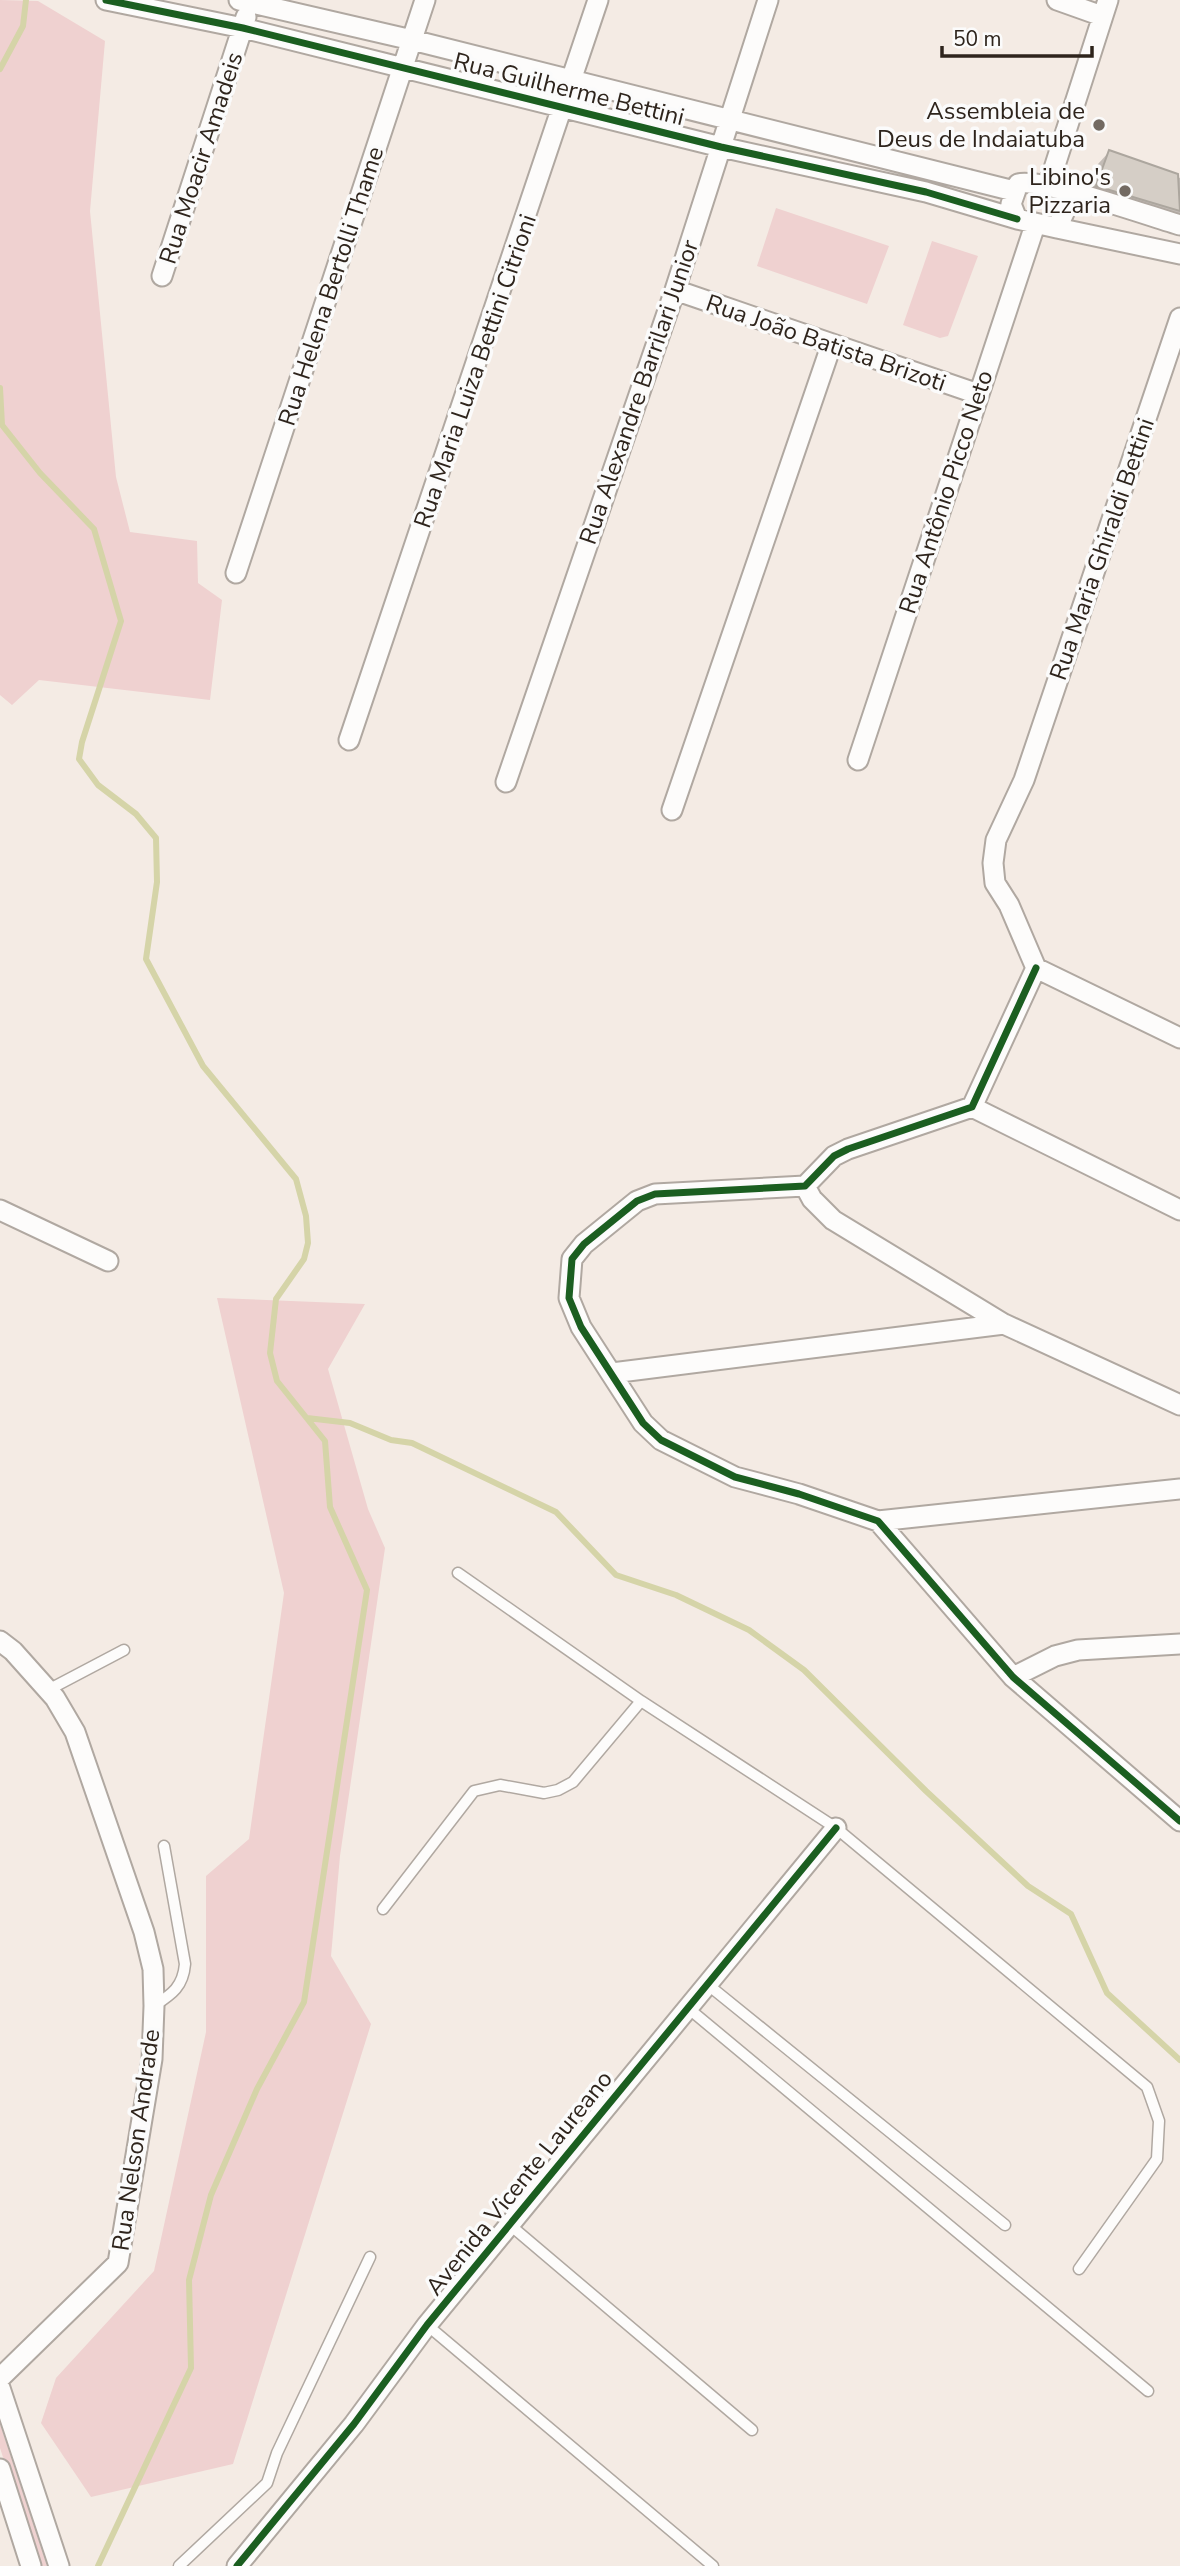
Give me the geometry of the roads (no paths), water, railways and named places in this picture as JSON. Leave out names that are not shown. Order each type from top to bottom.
[{"type":"street","name":"Rua Helena Bertolli Thame","points":[[236,573],[425,0]]},
{"type":"street","name":"Rua Maria Luiza Bettini Citrioni","points":[[349,740],[564,108],[570,81],[598,0]]},
{"type":"street","name":"Rua Alexandre Barrilari Junior","points":[[506,782],[674,290],[768,0]]},
{"type":"street","points":[[1056,0],[1105,8],[1057,187],[1069,202],[1057,228]]},
{"type":"street","name":"Rua Guilherme Bettini","points":[[109,1],[243,28],[720,147],[926,192],[1026,222],[1180,254]]},
{"type":"street","name":"Rua Guilherme Bettini","points":[[246,1],[1014,191],[1026,181],[1057,187],[1180,225]]},
{"type":"street","name":"Rua Moacir Amadeis","points":[[162,276],[243,28],[246,1]]},
{"type":"street","points":[[1014,191],[1011,204],[1026,222]]},
{"type":"street","name":"Rua Antônio Picco Neto","points":[[858,760],[978,394],[1026,222]]},
{"type":"street","name":"Rua João Batista Brizoti","points":[[674,290],[831,346],[978,394]]},
{"type":"street","name":"Rua Maria Ghiraldi Bettini","points":[[1036,968],[1009,905],[995,883],[993,863],[996,840],[1024,780],[1180,318]]},
{"type":"street","points":[[672,810],[831,346]]},
{"type":"street","points":[[972,1107],[1036,968],[1180,1038]]},
{"type":"street","points":[[1180,1210],[972,1107],[848,1149],[834,1156],[805,1186],[647,1196],[579,1248],[569,1269],[571,1307],[643,1423],[661,1440],[735,1477],[799,1494],[878,1521],[1180,1489]]},
{"type":"street","points":[[805,1186],[812,1199],[833,1220],[1004,1324],[1180,1405]]},
{"type":"street","points":[[0,1210],[108,1261]]},
{"type":"street","points":[[612,1373],[1004,1324]]},
{"type":"street","points":[[878,1521],[1013,1677],[1180,1821]]},
{"type":"street","name":"Rua Nelson Andrade","points":[[0,1641],[13,1651],[48,1690],[75,1732],[144,1932],[153,1969],[154,2006],[152,2059],[118,2263],[0,2378]]},
{"type":"street","points":[[1013,1677],[1055,1657],[1078,1650],[1180,1644]]},
{"type":"street","name":"Avenida Vicente Laureano","points":[[237,2566],[354,2424],[427,2325],[835,1828]]},
{"type":"street","points":[[0,2388],[59,2566]]},
{"type":"street","points":[[0,2469],[9,2525],[31,2566]]},
{"type":"lane","points":[[458,1573],[641,1701],[835,1828],[1147,2087],[1159,2121],[1157,2159],[1079,2269]]},
{"type":"lane","points":[[48,1690],[124,1650]]},
{"type":"lane","points":[[383,1909],[474,1791],[500,1785],[544,1793],[558,1790],[573,1782],[641,1701]]},
{"type":"lane","points":[[154,2006],[176,1992],[184,1972],[164,1846]]},
{"type":"lane","points":[[707,1984],[1005,2225]]},
{"type":"lane","points":[[688,2008],[1149,2390]]},
{"type":"lane","points":[[510,2225],[752,2430]]},
{"type":"lane","points":[[179,2566],[267,2483],[277,2454],[370,2257]]},
{"type":"lane","points":[[427,2325],[713,2566]]},
{"type":"waterway","points":[[0,69],[23,26],[26,0]]},
{"type":"waterway","points":[[0,388],[2,425],[40,473],[94,529],[121,621],[79,759],[98,785],[136,814],[156,838],[157,882],[146,959],[203,1066],[296,1179],[306,1216],[308,1243],[304,1259],[276,1299],[270,1353],[277,1381],[325,1441],[330,1507],[367,1590],[304,2002],[257,2089],[211,2195],[189,2280],[191,2368],[98,2566]]},
{"type":"waterway","points":[[307,1418],[350,1423],[391,1440],[412,1443],[556,1512],[616,1575],[676,1595],[749,1630],[804,1670],[926,1791],[1028,1886],[1071,1914],[1107,1993],[1180,2060]]},
{"type":"place","name":"Assembleia de Deus de Indaiatuba","points":[[1099,125]]},
{"type":"place","name":"Libino's Pizzaria","points":[[1125,191]]}]
